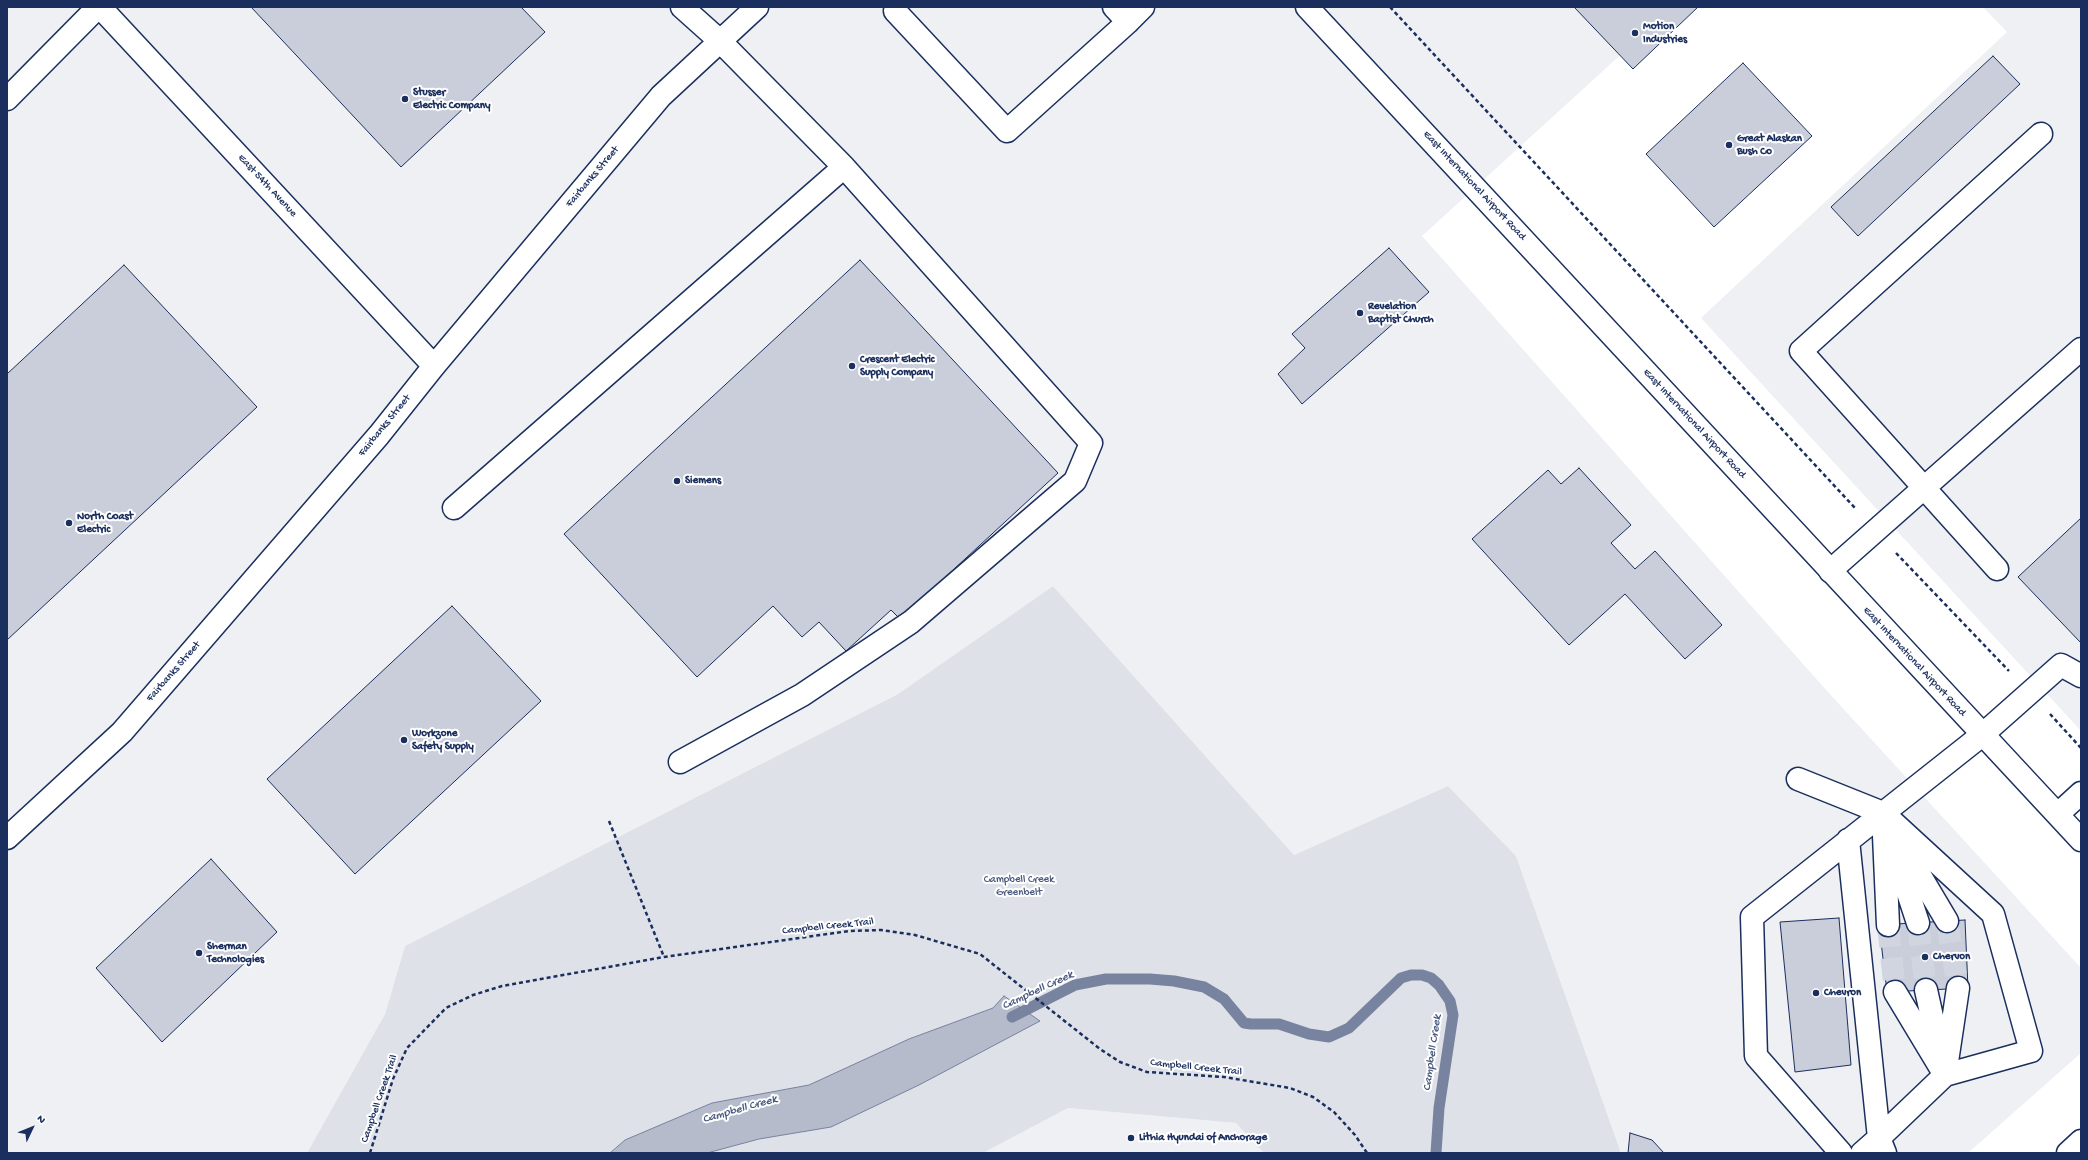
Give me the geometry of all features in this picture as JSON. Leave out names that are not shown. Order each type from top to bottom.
[{"type":"street","points":[[7,99],[99,7]]},
{"type":"street","name":"East 54th Avenue","points":[[99,7],[434,366]]},
{"type":"street","points":[[680,762],[802,695],[911,622],[1075,481],[1091,443],[844,167],[720,41],[682,7]]},
{"type":"street","name":"Fairbanks Street","points":[[7,838],[122,732],[374,440],[434,366],[661,96],[757,7]]},
{"type":"street","points":[[895,11],[1007,131],[1121,14],[1143,7]]},
{"type":"street","name":"East International Airport Road","points":[[1309,8],[2081,840]]},
{"type":"street","points":[[1997,569],[1923,489],[1801,351],[2041,134]]},
{"type":"street","points":[[454,508],[844,167]]},
{"type":"street","points":[[1830,571],[2081,349]]},
{"type":"street","points":[[1841,1153],[1756,1056],[1752,916],[1982,734],[2061,665],[2081,676]]},
{"type":"street","points":[[1798,778],[1883,813],[1993,914],[2031,1051],[1945,1075],[1882,1145],[1862,1153]]},
{"type":"street","points":[[2058,814],[2081,793]]},
{"type":"street","points":[[1883,813],[1947,921]]},
{"type":"street","points":[[1883,813],[1918,923]]},
{"type":"street","points":[[1883,813],[1888,925]]},
{"type":"street","points":[[1848,840],[1882,1145]]},
{"type":"street","points":[[1945,1075],[1958,988]]},
{"type":"street","points":[[1926,990],[1945,1075]]},
{"type":"street","points":[[1895,992],[1945,1075]]},
{"type":"street","points":[[2068,1153],[2081,1141]]},
{"type":"path","points":[[1390,7],[1876,531],[2081,748]]},
{"type":"path","points":[[609,821],[664,957]]},
{"type":"path","name":"Campbell Creek Trail","points":[[370,1153],[393,1079],[407,1048],[446,1008],[474,995],[502,986],[664,957],[849,931],[881,930],[915,935],[980,954],[1100,1049],[1120,1062],[1147,1072],[1224,1077],[1290,1088],[1313,1097],[1334,1112],[1355,1135],[1367,1153]]},
{"type":"shaded area","points":[[7,7],[1673,7],[1422,236],[1828,692],[2081,968],[2081,1053],[1968,1153],[1621,1153],[1516,856],[1448,786],[1294,855],[1053,586],[898,694],[405,946],[385,1014],[307,1153],[7,1153]]},
{"type":"shaded area","points":[[1983,7],[2081,7],[2081,731],[1701,318],[2007,32]]},
{"type":"shaded area","name":"Lithia Hyundai of Anchorage","points":[[1068,1108],[1237,1123],[1264,1153],[983,1153]]},
{"type":"green space","name":"Campbell Creek Greenbelt","points":[[1053,586],[1294,855],[1448,786],[1516,856],[1621,1153],[1264,1153],[1236,1123],[1068,1108],[983,1153],[307,1153],[385,1014],[405,946],[898,694]]},
{"type":"water","points":[[1004,996],[1040,1021],[919,1085],[831,1127],[759,1139],[707,1153],[610,1153],[625,1140],[712,1103],[809,1085],[909,1039],[993,1008]]},
{"type":"building","name":"Stusser Electric Company","points":[[251,7],[521,7],[545,32],[401,167]]},
{"type":"building","name":"Motion Industries","points":[[1574,7],[1698,7],[1633,69]]},
{"type":"building","points":[[1993,56],[2020,84],[1858,236],[1831,207]]},
{"type":"building","name":"Great Alaskan Bush Co","points":[[1743,63],[1812,136],[1714,227],[1646,154]]},
{"type":"building","name":"Revelation Baptist Church","points":[[1389,248],[1429,292],[1302,404],[1278,374],[1305,348],[1292,334]]},
{"type":"building","name":"Crescent Electric Supply Company","points":[[860,260],[1058,473],[900,619],[891,610],[846,651],[819,622],[802,637],[773,606],[697,677],[564,534]]},
{"type":"building","name":"North Coast Electric","points":[[124,265],[257,407],[7,640],[7,374]]},
{"type":"building","points":[[1579,468],[1631,525],[1611,543],[1635,569],[1655,551],[1722,625],[1685,659],[1625,594],[1569,645],[1472,539],[1548,470],[1561,484]]},
{"type":"building","points":[[2081,518],[2081,643],[2018,577]]},
{"type":"building","name":"Workzone Safety Supply","points":[[452,606],[541,701],[355,874],[267,779]]},
{"type":"building","points":[[211,859],[277,932],[162,1042],[96,968]]},
{"type":"building","name":"Chevron","points":[[1839,918],[1851,1065],[1795,1072],[1780,922]]},
{"type":"building","name":"Chervon","points":[[1965,920],[1968,988],[1887,992],[1879,925]]},
{"type":"building","points":[[1630,1133],[1652,1140],[1664,1153],[1628,1153]]},
{"type":"waterway","name":"Campbell Creek","points":[[1012,1017],[1075,985],[1106,979],[1150,979],[1174,981],[1204,987],[1224,999],[1244,1023],[1279,1024],[1309,1034],[1329,1037],[1349,1028],[1401,978],[1411,975],[1422,975],[1431,978],[1439,985],[1450,1001],[1453,1015],[1439,1108],[1436,1153]]},
{"type":"tunnel","points":[[1947,921],[1958,988]]},
{"type":"tunnel","points":[[1918,923],[1926,990]]},
{"type":"tunnel","points":[[1888,925],[1895,992]]},
{"type":"place","name":"Motion Industries","points":[[1635,33]]},
{"type":"place","name":"Stusser Electric Company","points":[[405,99]]},
{"type":"place","name":"Great Alaskan Bush Co","points":[[1729,145]]},
{"type":"place","name":"Revelation Baptist Church","points":[[1360,313]]},
{"type":"place","name":"Crescent Electric Supply Company","points":[[852,366]]},
{"type":"place","name":"Siemens","points":[[677,481]]},
{"type":"place","name":"North Coast Electric","points":[[69,523]]},
{"type":"place","name":"Workzone Safety Supply","points":[[404,740]]},
{"type":"place","name":"Sherman Technologies","points":[[199,953]]},
{"type":"place","name":"Chervon","points":[[1925,957]]},
{"type":"place","name":"Chevron","points":[[1816,993]]},
{"type":"place","name":"Lithia Hyundai of Anchorage","points":[[1131,1138]]}]
